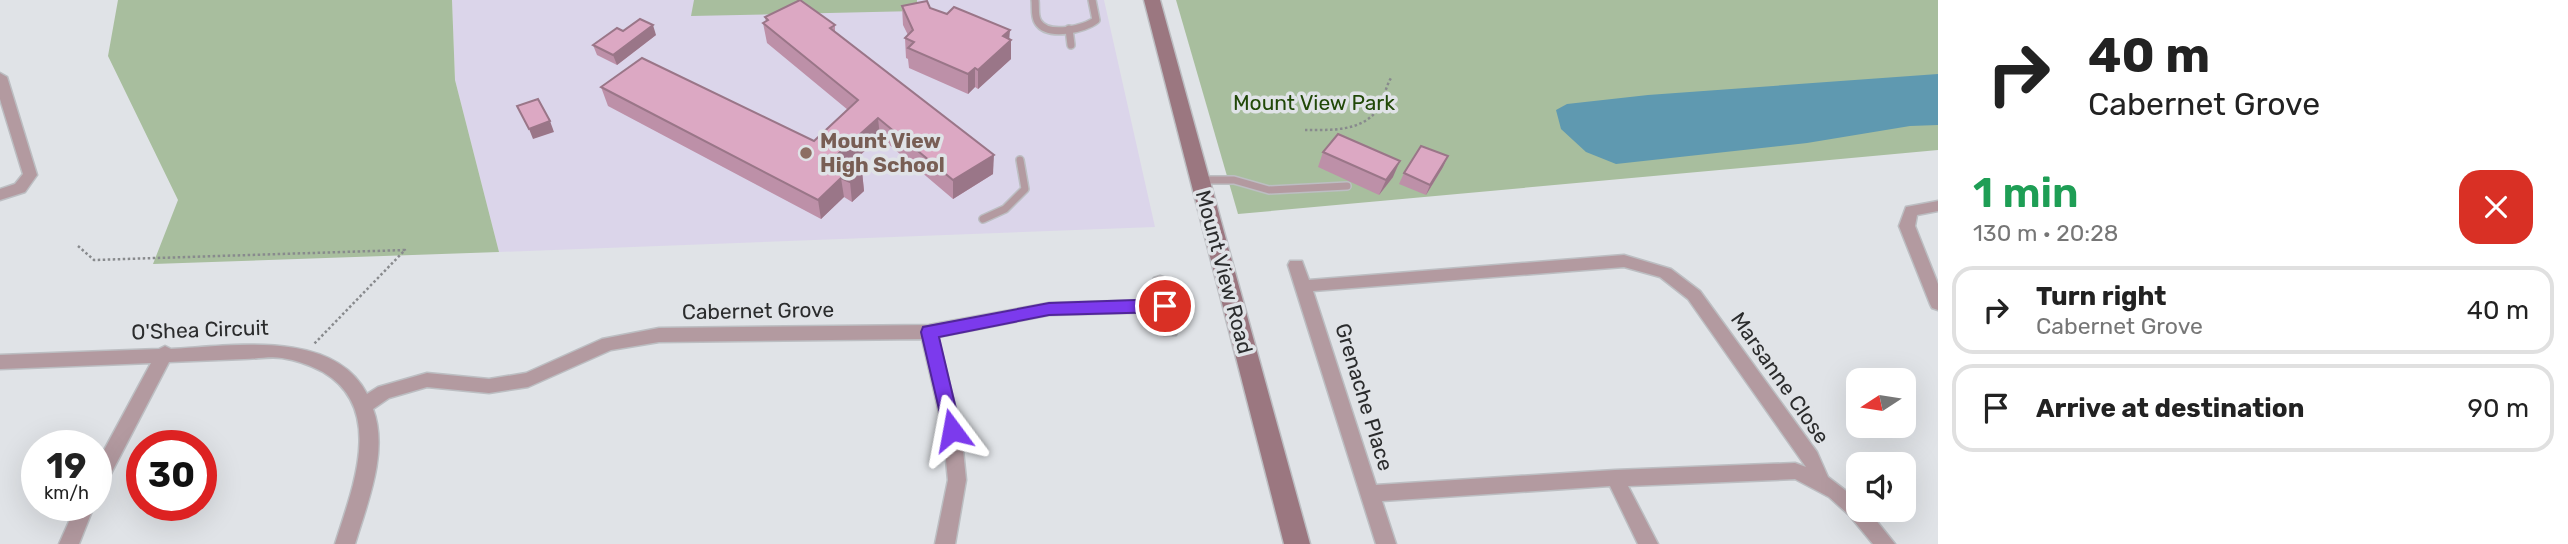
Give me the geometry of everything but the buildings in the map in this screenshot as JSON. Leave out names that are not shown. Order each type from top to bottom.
[{"type":"main road","name":"Mount View Road","points":[[1152,0],[1297,544]]},
{"type":"street","points":[[0,77],[30,175],[20,188],[0,195]]},
{"type":"street","points":[[1938,206],[1911,211],[1908,226],[1932,273],[1938,304]]},
{"type":"street","name":"Marsanne Close","points":[[1305,286],[1624,261],[1665,273],[1694,295],[1811,458],[1821,480]]},
{"type":"street","name":"Grenache Place","points":[[1296,265],[1387,544]]},
{"type":"street","points":[[1160,282],[1170,330]]},
{"type":"street","name":"Cabernet Grove","points":[[365,405],[384,392],[427,380],[489,386],[528,380],[608,344],[659,335],[929,332],[1049,309],[1165,306]]},
{"type":"street","points":[[929,332],[952,430],[957,480],[945,544]]},
{"type":"street","name":"O'Shea Circuit","points":[[0,362],[165,353],[281,351],[319,362],[347,379],[365,405]]},
{"type":"street","points":[[112,453],[165,353]]},
{"type":"street","points":[[345,544],[367,470],[370,428],[365,405]]},
{"type":"street","name":"Marsanne Close","points":[[1370,494],[1615,478],[1795,471],[1821,480]]},
{"type":"street","points":[[1615,478],[1648,544]]},
{"type":"street","points":[[1821,480],[1853,506],[1885,544]]},
{"type":"street","points":[[69,544],[79,521]]},
{"type":"lane","points":[[1035,0],[1038,22],[1042,27],[1069,29],[1092,25],[1096,20],[1092,0]]},
{"type":"lane","points":[[1069,29],[1071,45]]},
{"type":"lane","points":[[983,219],[1005,209],[1025,189],[1026,177],[1020,160]]},
{"type":"lane","points":[[1200,180],[1234,180],[1269,190],[1347,187]]},
{"type":"path","points":[[1305,130],[1340,129],[1366,121],[1377,111],[1391,78]]},
{"type":"path","points":[[78,246],[94,260],[206,259],[405,250],[302,357]]},
{"type":"shaded area","name":"Mount View High School","points":[[452,0],[1104,0],[1155,227],[499,252],[455,80]]},
{"type":"green space","points":[[118,0],[452,0],[455,80],[499,252],[153,264],[178,200],[108,56]]},
{"type":"green space","points":[[694,0],[917,0],[917,11],[691,16]]},
{"type":"green space","name":"Mount View Park","points":[[1176,0],[1938,0],[1938,150],[1238,214]]},
{"type":"water","points":[[1938,74],[1938,125],[1910,126],[1807,143],[1616,164],[1586,152],[1561,129],[1556,110],[1567,104],[1648,95]]},
{"type":"place","name":"Mount View High School","points":[[806,153]]},
{"type":"route","points":[[952,430],[929,332],[1049,309],[1165,306]]}]
